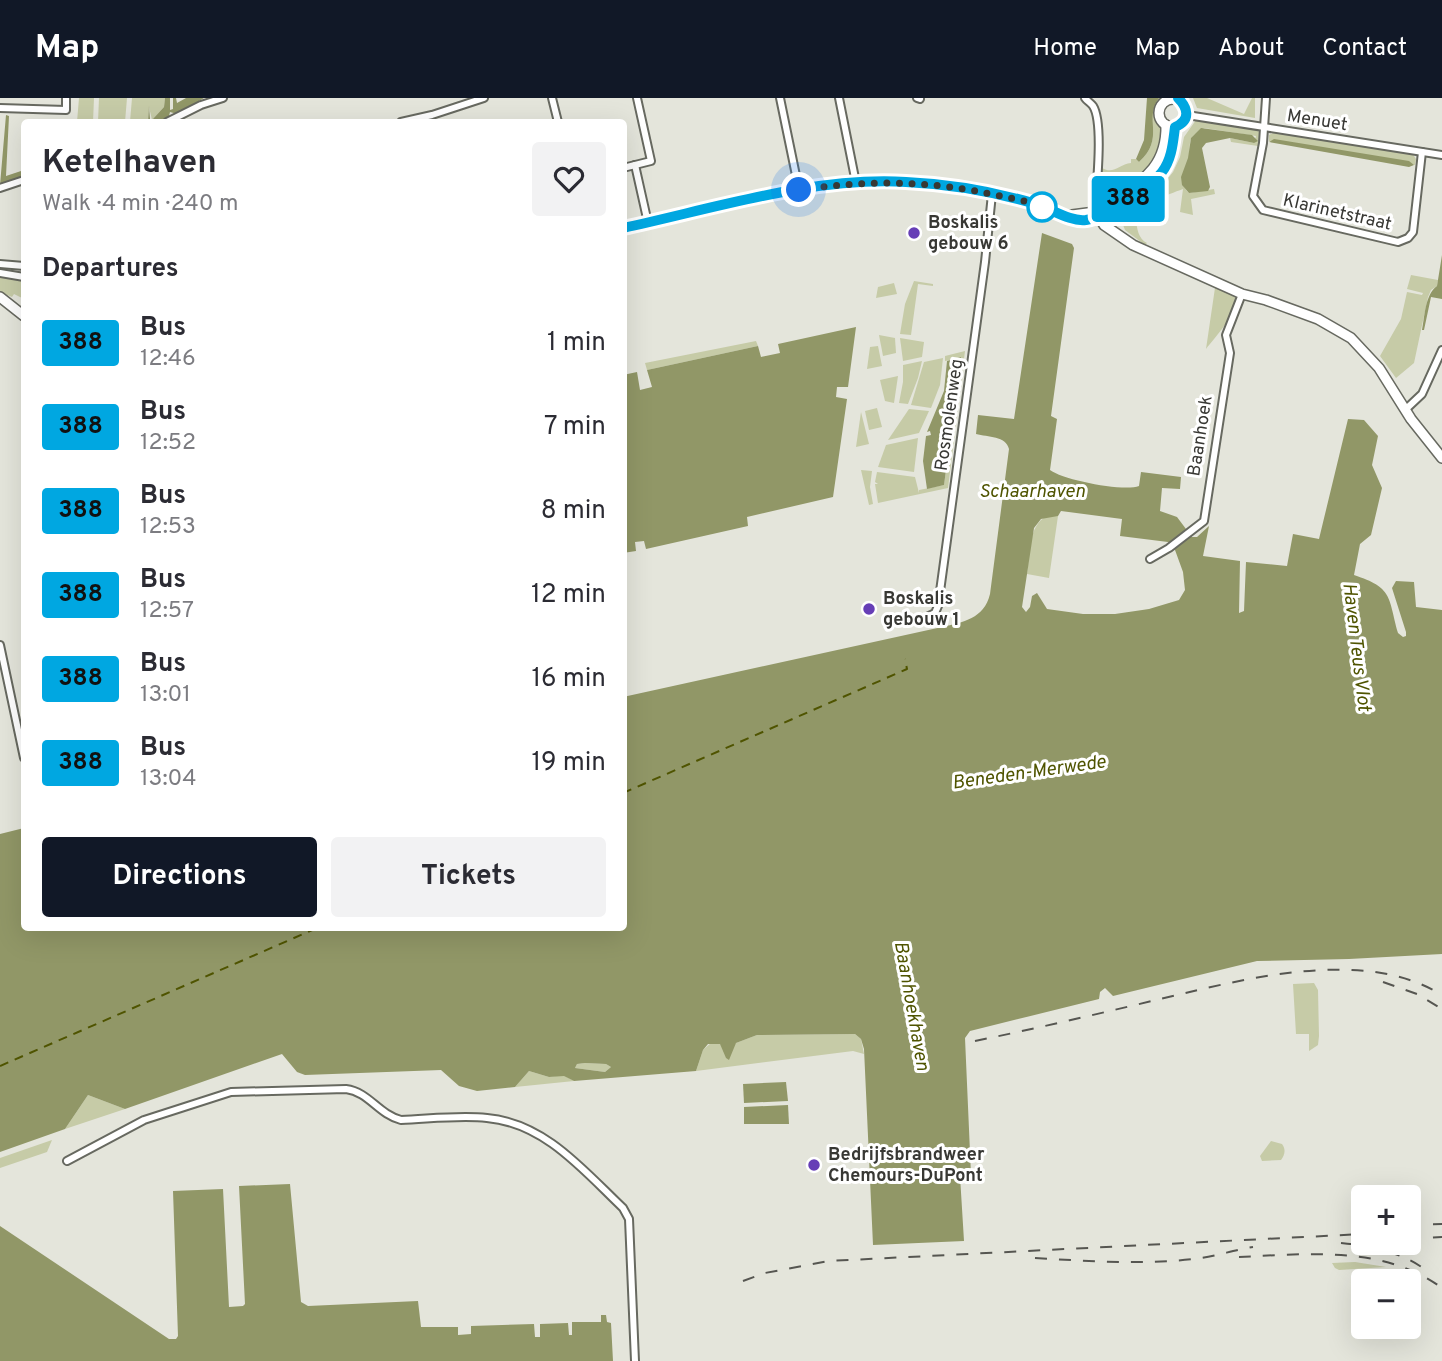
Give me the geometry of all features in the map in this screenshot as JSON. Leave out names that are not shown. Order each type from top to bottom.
[{"type":"street","points":[[0,108],[66,110],[66,98]]},
{"type":"street","points":[[173,119],[223,98]]},
{"type":"street","points":[[414,119],[484,98]]},
{"type":"street","points":[[552,98],[557,119]]},
{"type":"street","points":[[627,167],[651,161],[637,98]]},
{"type":"street","points":[[780,98],[799,190]]},
{"type":"street","points":[[839,98],[856,183]]},
{"type":"street","points":[[1085,98],[1094,107],[1096,117],[1096,214],[1104,225],[1133,245],[1242,293],[1318,319],[1352,338],[1379,368],[1405,410],[1442,458]]},
{"type":"street","name":"Klarinetstraat","points":[[1266,98],[1265,127],[1253,196],[1263,210],[1398,242],[1413,232],[1422,152]]},
{"type":"street","points":[[1174,99],[1185,106],[1187,115],[1182,124],[1171,126],[1160,119],[1159,111],[1162,104],[1174,99]]},
{"type":"street","name":"Menuet","points":[[1187,115],[1442,155]]},
{"type":"street","points":[[627,227],[799,190],[856,183],[904,182],[992,194],[1066,215],[1096,214],[1118,207],[1162,173],[1171,154],[1171,126]]},
{"type":"street","points":[[635,165],[648,223]]},
{"type":"street","points":[[0,188],[21,181]]},
{"type":"street","name":"Rosmolenweg","points":[[925,618],[934,613],[938,606],[992,194]]},
{"type":"street","points":[[0,264],[21,266]]},
{"type":"street","points":[[0,273],[21,276]]},
{"type":"street","name":"Baanhoek","points":[[1150,559],[1170,548],[1204,521],[1230,353],[1226,335],[1242,293]]},
{"type":"street","points":[[0,298],[21,314]]},
{"type":"street","points":[[1405,410],[1422,394],[1442,350]]},
{"type":"street","points":[[0,645],[21,744]]},
{"type":"street","points":[[67,1161],[144,1120],[231,1092],[346,1089],[358,1091],[390,1117],[401,1120],[487,1118],[510,1122],[545,1138],[623,1208],[629,1219],[635,1361]]},
{"type":"shaded area","points":[[79,98],[94,98],[93,119],[77,119]]},
{"type":"shaded area","points":[[99,98],[127,98],[125,119],[98,119]]},
{"type":"shaded area","points":[[132,98],[165,98],[164,107],[153,119],[149,107],[148,119],[130,119]]},
{"type":"shaded area","points":[[1159,98],[1166,98],[1157,111],[1163,127],[1161,149],[1141,177],[1114,198],[1102,188],[1102,168],[1113,170],[1131,163],[1131,159],[1139,162],[1147,153],[1153,137],[1153,113]]},
{"type":"shaded area","points":[[1193,98],[1207,98],[1244,114],[1252,98],[1255,98],[1255,118],[1197,108]]},
{"type":"shaded area","points":[[1196,120],[1256,129],[1260,133],[1258,146],[1231,142],[1230,138],[1254,143],[1256,136],[1204,128],[1195,135],[1190,141],[1183,184],[1189,193],[1214,189],[1215,194],[1191,199],[1193,215],[1180,212],[1183,189],[1149,204],[1136,220],[1140,236],[1147,243],[1145,245],[1125,230],[1120,217],[1165,182],[1173,172],[1180,157],[1184,137]]},
{"type":"shaded area","points":[[1275,132],[1412,153],[1416,159],[1415,165],[1269,141],[1269,135]]},
{"type":"shaded area","points":[[1411,275],[1438,280],[1437,286],[1431,290],[1428,297],[1414,363],[1396,378],[1380,356],[1401,319],[1407,292],[1423,293],[1407,289]]},
{"type":"shaded area","points":[[0,277],[21,280],[21,298],[0,292]]},
{"type":"shaded area","points":[[914,281],[933,286],[918,284],[911,335],[900,334],[905,304]]},
{"type":"shaded area","points":[[1216,281],[1234,294],[1234,308],[1206,349]]},
{"type":"shaded area","points":[[894,283],[897,294],[876,298],[878,287]]},
{"type":"shaded area","points":[[879,335],[895,338],[896,353],[883,356]]},
{"type":"shaded area","points":[[900,338],[924,342],[922,357],[903,361]]},
{"type":"shaded area","points":[[756,341],[758,346],[647,370],[645,363]]},
{"type":"shaded area","points":[[878,346],[882,366],[867,369],[870,347]]},
{"type":"shaded area","points":[[965,351],[948,488],[878,503],[875,484],[878,484],[875,482],[877,472],[915,477],[919,493],[919,490],[944,485],[961,358],[945,361],[945,356]]},
{"type":"shaded area","points":[[968,354],[969,356],[950,487]]},
{"type":"shaded area","points":[[943,358],[940,385],[931,408],[911,405],[924,362]]},
{"type":"shaded area","points":[[922,361],[908,404],[899,403],[903,365]]},
{"type":"shaded area","points":[[898,376],[894,403],[885,401],[880,380]]},
{"type":"shaded area","points":[[877,408],[882,427],[869,430],[865,411]]},
{"type":"shaded area","points":[[909,409],[929,411],[919,433],[888,440]]},
{"type":"shaded area","points":[[861,412],[869,444],[856,447]]},
{"type":"shaded area","points":[[918,438],[914,472],[878,467],[886,445]]},
{"type":"shaded area","points":[[861,470],[872,471],[870,487],[873,504],[869,505]]},
{"type":"shaded area","points":[[1047,516],[1058,516],[1049,578],[1027,574],[1033,533],[1036,526]]},
{"type":"shaded area","points":[[1314,983],[1318,990],[1319,1036],[1318,1045],[1309,1051],[1309,1034],[1296,1034],[1293,984]]},
{"type":"shaded area","points":[[855,1034],[861,1039],[864,1054],[853,1051],[696,1071],[703,1050],[712,1042],[720,1043],[724,1051],[757,1035]]},
{"type":"shaded area","points":[[577,1064],[606,1064],[611,1067],[605,1072],[575,1068]]},
{"type":"shaded area","points":[[529,1071],[549,1077],[563,1075],[574,1081],[515,1087]]},
{"type":"shaded area","points":[[88,1095],[125,1109],[65,1129]]},
{"type":"shaded area","points":[[52,1140],[47,1152],[0,1168],[0,1158]]},
{"type":"shaded area","points":[[1271,1141],[1282,1144],[1283,1156],[1281,1160],[1262,1161],[1260,1156]]},
{"type":"shaded area","points":[[1355,1262],[1386,1267],[1339,1270],[1332,1263]]},
{"type":"water","points":[[165,98],[170,98],[170,110],[173,109],[173,98],[176,98],[177,103],[186,98],[204,98],[177,114],[170,112],[166,119],[153,119],[164,107]]},
{"type":"water","points":[[1147,98],[1159,98],[1153,113],[1151,145],[1139,162],[1136,159],[1144,140]]},
{"type":"water","points":[[6,115],[9,116],[6,176],[21,171],[21,178],[0,185]]},
{"type":"water","points":[[1201,128],[1252,135],[1258,141],[1254,143],[1230,138],[1206,143],[1202,148],[1210,187],[1208,191],[1189,193],[1182,185],[1181,177],[1191,138]]},
{"type":"water","points":[[1274,139],[1409,161],[1414,165],[1409,167],[1269,142]]},
{"type":"water","points":[[1042,233],[1072,244],[1074,248],[1051,416],[1057,419],[1050,470],[1080,481],[1121,487],[1139,486],[1141,472],[1181,477],[1180,489],[1162,488],[1160,511],[1177,517],[1192,537],[1197,537],[1209,526],[1203,556],[1240,561],[1239,613],[1244,611],[1246,562],[1287,566],[1293,534],[1319,539],[1348,419],[1364,420],[1378,436],[1372,465],[1382,488],[1371,535],[1360,544],[1354,575],[1376,584],[1387,595],[1398,633],[1403,637],[1406,632],[1392,588],[1396,581],[1414,582],[1416,607],[1442,610],[1442,954],[1257,961],[1113,996],[1105,988],[1100,992],[1099,999],[970,1031],[965,1038],[971,1175],[960,1176],[964,1241],[873,1245],[864,1049],[861,1039],[855,1034],[757,1035],[736,1043],[729,1060],[720,1044],[708,1044],[703,1050],[696,1071],[574,1081],[564,1076],[549,1077],[529,1071],[515,1087],[477,1091],[459,1086],[441,1070],[305,1075],[297,1072],[282,1054],[125,1109],[88,1095],[65,1129],[0,1152],[0,834],[21,829],[21,931],[627,931],[627,696],[950,625],[978,614],[990,594],[1009,449],[1000,439],[976,434],[978,415],[1014,419]],"holes":[[[1061,511],[1122,519],[1120,536],[1168,542],[1175,550],[1183,572],[1185,590],[1179,600],[1149,609],[1115,614],[1083,614],[1047,609],[1037,593],[1032,596],[1026,612],[1022,607],[1034,528],[1041,519],[1058,516]],[[577,1064],[606,1064],[611,1067],[605,1072],[575,1068]]]},
{"type":"water","points":[[1442,255],[1442,299],[1431,297],[1422,330],[1428,300],[1437,286]]},
{"type":"water","points":[[856,327],[848,387],[837,387],[836,397],[847,399],[833,497],[747,517],[748,526],[646,549],[644,541],[635,542],[636,551],[627,552],[627,374],[637,372],[640,390],[652,387],[647,370],[758,346],[761,357],[780,353],[778,344]]},
{"type":"water","points":[[961,357],[944,485],[927,489],[923,461],[926,436],[931,435],[930,431],[927,432],[944,391],[947,361]]},
{"type":"water","points":[[786,1082],[788,1101],[744,1103],[743,1084]]},
{"type":"water","points":[[788,1105],[789,1124],[744,1124],[744,1107]]},
{"type":"water","points":[[290,1184],[301,1302],[308,1306],[418,1301],[421,1327],[458,1327],[458,1335],[471,1334],[471,1326],[534,1324],[535,1337],[540,1337],[540,1324],[568,1323],[569,1335],[572,1335],[572,1322],[601,1322],[601,1315],[606,1315],[607,1322],[611,1323],[613,1361],[0,1361],[0,1226],[169,1339],[176,1339],[173,1191],[223,1189],[229,1307],[245,1304],[239,1186]]},
{"type":"ferry route","points":[[627,791],[907,669],[905,659]]},
{"type":"ferry route","points":[[0,1066],[310,931]]},
{"type":"railway","points":[[975,1041],[1222,985],[1299,972],[1375,972],[1410,980],[1442,995]]},
{"type":"railway","points":[[1383,982],[1417,994],[1442,1009]]},
{"type":"railway","points":[[1421,1225],[1442,1224]]},
{"type":"railway","points":[[743,1281],[765,1273],[829,1261],[1351,1235]]},
{"type":"railway","points":[[1421,1238],[1442,1237]]},
{"type":"railway","points":[[1341,1243],[1384,1250],[1423,1268]]},
{"type":"railway","points":[[1035,1258],[1114,1262],[1174,1261],[1253,1247]]},
{"type":"railway","points":[[1239,1257],[1344,1255],[1395,1265],[1419,1274],[1442,1288]]},
{"type":"bus line","name":"388","points":[[627,227],[799,190],[845,183],[904,182],[992,194],[1037,205],[1075,220],[1085,220],[1118,207],[1162,173],[1171,154],[1175,127],[1182,124],[1187,115],[1185,106],[1178,98]]},
{"type":"place","name":"Boskalis gebouw 6","points":[[914,233]]},
{"type":"place","name":"Boskalis gebouw 1","points":[[869,609]]},
{"type":"place","name":"Bedrijfsbrandweer Chemours-DuPont","points":[[814,1165]]},
{"type":"route","points":[[799,190],[845,183],[904,182],[992,194],[1042,207]]},
{"type":"water label","name":"Schaarhaven","points":[[1032,492]]},
{"type":"water label","name":"Haven Teus Vlot","points":[[1356,647]]},
{"type":"water label","name":"Beneden-Merwede","points":[[1029,773]]},
{"type":"water label","name":"Baanhoekhaven","points":[[911,1006]]}]
